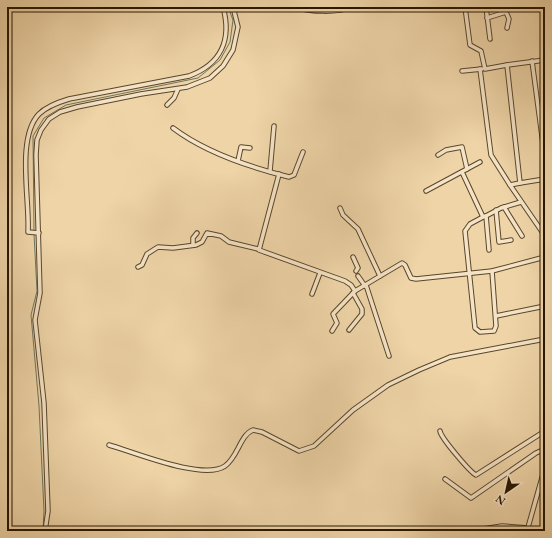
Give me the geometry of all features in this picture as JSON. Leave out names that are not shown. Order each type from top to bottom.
[{"type":"street","points":[[38,233],[28,232],[27,139],[39,114],[55,104],[69,99],[189,76],[199,72],[210,65],[222,48],[226,30],[223,7]]},
{"type":"street","points":[[45,531],[48,511],[44,403],[36,320],[40,293],[36,149],[39,135],[46,122],[54,116],[77,107],[178,89],[203,82],[217,72],[228,59],[237,37],[238,27],[233,7]]},
{"type":"street","points":[[294,7],[312,10],[345,10],[352,7]]},
{"type":"street","points":[[465,7],[470,45],[481,51],[485,69]]},
{"type":"street","points":[[486,7],[490,40]]},
{"type":"street","points":[[487,18],[506,12],[508,28]]},
{"type":"street","points":[[462,72],[545,60]]},
{"type":"street","points":[[532,61],[545,160]]},
{"type":"street","points":[[507,65],[520,183]]},
{"type":"street","points":[[480,69],[491,155],[545,236]]},
{"type":"street","points":[[167,105],[174,98],[178,89]]},
{"type":"street","points":[[270,171],[274,126]]},
{"type":"street","points":[[173,128],[198,145],[289,177],[294,175],[303,152]]},
{"type":"street","points":[[238,160],[241,147],[250,148]]},
{"type":"street","points":[[438,155],[446,150],[462,147],[467,169]]},
{"type":"street","points":[[426,191],[480,162]]},
{"type":"street","points":[[462,172],[484,216],[489,250]]},
{"type":"street","points":[[258,249],[279,174]]},
{"type":"street","points":[[510,185],[545,179]]},
{"type":"street","points":[[492,271],[496,326],[494,331],[482,333],[476,330],[465,230],[470,224],[496,210],[521,202]]},
{"type":"street","points":[[504,207],[522,236]]},
{"type":"street","points":[[340,208],[342,215],[358,230],[380,276]]},
{"type":"street","points":[[496,210],[499,242],[511,240]]},
{"type":"street","points":[[193,244],[193,238],[197,233]]},
{"type":"street","points":[[138,267],[142,265],[147,254],[158,247],[173,248],[202,242],[207,233],[213,233],[221,236],[229,242],[258,249],[345,281],[351,285],[362,308],[362,314],[349,330]]},
{"type":"street","points":[[353,257],[358,268],[356,270]]},
{"type":"street","points":[[332,331],[338,323],[333,314],[354,292],[402,263],[405,265],[413,279],[492,271],[545,257]]},
{"type":"street","points":[[312,294],[320,273]]},
{"type":"street","points":[[358,276],[365,285],[389,356]]},
{"type":"street","points":[[496,316],[545,306]]},
{"type":"street","points":[[109,445],[187,469],[208,470],[224,467],[232,460],[246,436],[253,430],[262,432],[299,451],[303,451],[314,446],[353,410],[382,389],[419,370],[450,357],[545,339]]},
{"type":"street","points":[[440,432],[443,439],[464,465],[476,475],[545,431]]},
{"type":"street","points":[[445,479],[471,498],[536,453],[545,449]]},
{"type":"street","points":[[470,531],[502,526],[528,530],[545,467]]},
{"type":"waterway","points":[[34,231],[33,136],[44,118],[66,105],[198,78],[220,60],[230,42],[233,20],[228,7]]},
{"type":"waterway","points":[[34,234],[37,291],[31,315],[39,406],[44,511],[43,531]]}]
